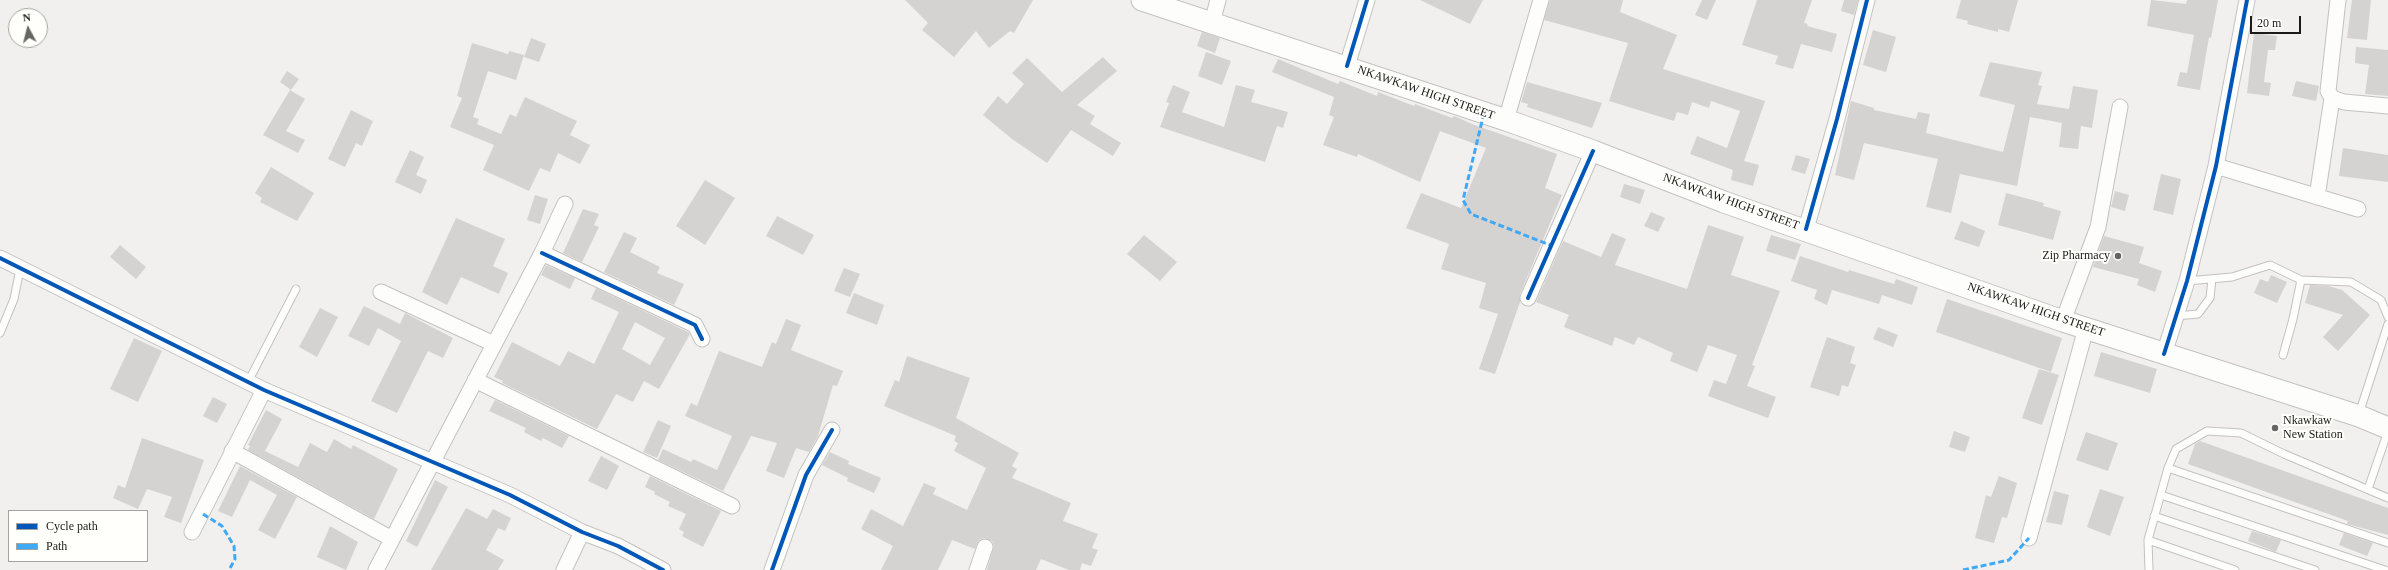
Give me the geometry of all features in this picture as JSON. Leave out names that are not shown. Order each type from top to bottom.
[{"type":"main road","name":"NKAWKAW HIGH STREET","points":[[1142,0],[1347,66],[1506,120],[1593,151],[1724,202],[1806,229],[2063,321],[2359,416],[2388,428]]},
{"type":"street","points":[[1212,23],[1218,0]]},
{"type":"street","points":[[1347,66],[1367,0]]},
{"type":"street","points":[[1506,120],[1541,0]]},
{"type":"street","points":[[1806,229],[1837,119],[1867,0]]},
{"type":"street","points":[[2164,354],[2187,281],[2216,166],[2247,0]]},
{"type":"street","points":[[2317,196],[2332,98],[2328,91],[2338,0]]},
{"type":"street","points":[[2332,98],[2344,102],[2388,106]]},
{"type":"street","points":[[2063,321],[2098,227],[2120,107]]},
{"type":"street","points":[[1528,298],[1593,151]]},
{"type":"street","points":[[2216,166],[2358,209]]},
{"type":"street","points":[[376,570],[542,253],[565,204]]},
{"type":"street","points":[[542,253],[695,325],[702,339]]},
{"type":"street","points":[[0,258],[264,390],[510,495],[582,532],[618,546],[663,570]]},
{"type":"street","points":[[381,292],[494,344]]},
{"type":"street","points":[[2029,538],[2086,328]]},
{"type":"street","points":[[475,380],[732,506]]},
{"type":"street","points":[[192,532],[232,450],[264,390]]},
{"type":"street","points":[[772,570],[806,475],[832,430]]},
{"type":"street","points":[[232,450],[392,539]]},
{"type":"street","points":[[564,570],[582,532]]},
{"type":"street","points":[[977,570],[985,546]]},
{"type":"lane","points":[[2187,281],[2232,277],[2270,265],[2301,280],[2351,282],[2381,300],[2388,317]]},
{"type":"lane","points":[[0,333],[14,299],[20,269]]},
{"type":"lane","points":[[2176,316],[2198,314],[2210,298],[2212,279]]},
{"type":"lane","points":[[2282,355],[2293,319],[2301,280]]},
{"type":"lane","points":[[248,382],[296,289]]},
{"type":"lane","points":[[2359,416],[2388,324]]},
{"type":"lane","points":[[2149,570],[2148,540],[2168,468],[2176,449],[2207,431],[2242,433],[2284,454],[2388,498]]},
{"type":"lane","points":[[2368,489],[2388,431]]},
{"type":"lane","points":[[2168,468],[2388,543]]},
{"type":"lane","points":[[2161,494],[2385,570]]},
{"type":"lane","points":[[2154,516],[2314,570]]},
{"type":"lane","points":[[2148,540],[2235,570]]},
{"type":"building","points":[[905,0],[1033,0],[1014,33],[1010,31],[989,48],[976,31],[954,57],[922,30],[928,23]]},
{"type":"building","points":[[1420,0],[1483,0],[1470,24]]},
{"type":"building","points":[[1550,0],[1623,0],[1620,12],[1677,35],[1663,69],[1765,101],[1744,161],[1759,165],[1753,186],[1731,180],[1733,170],[1690,154],[1697,136],[1727,148],[1740,111],[1711,101],[1709,108],[1692,102],[1688,115],[1677,112],[1674,121],[1609,101],[1628,43],[1544,20]]},
{"type":"building","points":[[1702,0],[1716,0],[1707,20],[1695,15]]},
{"type":"building","points":[[1757,0],[1812,0],[1804,23],[1808,24],[1807,26],[1837,34],[1832,52],[1801,44],[1793,69],[1775,64],[1778,56],[1742,45]]},
{"type":"building","points":[[1844,0],[1858,0],[1854,15],[1841,11]]},
{"type":"building","points":[[1961,0],[2018,0],[2009,32],[1998,29],[1998,32],[1967,24],[1968,21],[1956,18]]},
{"type":"building","points":[[2151,0],[2186,4],[2187,0],[2218,0],[2211,38],[2209,37],[2200,90],[2177,86],[2180,72],[2187,73],[2194,35],[2147,26]]},
{"type":"building","points":[[2352,0],[2371,0],[2367,40],[2347,38]]},
{"type":"building","points":[[1873,30],[1896,37],[1886,72],[1863,65]]},
{"type":"building","points":[[1202,32],[1220,38],[1215,53],[1197,46]]},
{"type":"building","points":[[2254,33],[2277,36],[2275,50],[2268,50],[2264,82],[2271,83],[2269,96],[2247,93]]},
{"type":"building","points":[[531,38],[546,44],[539,62],[524,57]]},
{"type":"building","points":[[472,43],[508,54],[509,51],[524,55],[516,80],[488,71],[473,117],[479,119],[477,124],[501,134],[510,114],[516,117],[525,97],[577,121],[570,135],[590,145],[580,164],[558,153],[550,172],[540,168],[529,191],[483,170],[494,145],[450,127],[462,98],[457,96]]},
{"type":"building","points":[[2356,47],[2388,50],[2388,96],[2365,94],[2369,65],[2355,63]]},
{"type":"building","points":[[1206,52],[1231,61],[1222,85],[1198,76]]},
{"type":"building","points":[[1103,57],[1117,71],[1077,105],[1095,116],[1090,124],[1121,143],[1113,156],[1071,130],[1047,163],[1012,139],[983,115],[998,96],[1007,104],[1024,84],[1012,73],[1027,58],[1062,92]]},
{"type":"building","points":[[1278,59],[1338,84],[1340,81],[1377,96],[1378,92],[1414,106],[1415,104],[1452,118],[1454,116],[1472,124],[1557,154],[1545,188],[1562,195],[1520,294],[1520,302],[1495,374],[1479,369],[1498,314],[1479,308],[1486,283],[1441,269],[1449,244],[1406,228],[1421,193],[1461,208],[1486,148],[1440,131],[1420,182],[1358,154],[1357,157],[1323,145],[1334,117],[1329,115],[1334,97],[1272,72]]},
{"type":"building","points":[[1990,62],[2042,72],[2038,85],[2042,86],[2037,104],[2069,109],[2073,86],[2098,90],[2092,128],[2081,126],[2078,149],[2059,147],[2062,123],[2030,117],[2017,186],[1960,174],[1951,213],[1926,207],[1938,159],[1864,143],[1854,180],[1835,175],[1851,101],[1874,108],[1874,110],[1916,119],[1918,112],[1930,114],[1926,133],[2003,152],[2015,105],[1979,96]]},
{"type":"building","points":[[287,71],[299,79],[291,90],[280,82]]},
{"type":"building","points":[[2296,81],[2319,86],[2316,101],[2292,96]]},
{"type":"building","points":[[1527,82],[1602,103],[1592,128],[1527,107],[1528,104],[1521,102]]},
{"type":"building","points":[[1173,85],[1190,92],[1182,112],[1224,127],[1236,85],[1255,90],[1251,102],[1288,112],[1283,128],[1277,126],[1265,162],[1160,127],[1169,103],[1166,102]]},
{"type":"building","points":[[290,90],[305,99],[286,131],[305,140],[298,153],[263,135]]},
{"type":"building","points":[[351,110],[373,121],[362,146],[356,143],[345,167],[328,159]]},
{"type":"building","points":[[2343,148],[2388,155],[2388,182],[2339,176]]},
{"type":"building","points":[[410,150],[424,157],[416,175],[427,180],[421,194],[395,182]]},
{"type":"building","points":[[1796,155],[1810,159],[1805,174],[1791,170]]},
{"type":"building","points":[[271,167],[314,193],[297,221],[260,202],[262,198],[255,193]]},
{"type":"building","points":[[2161,174],[2181,179],[2173,215],[2153,210]]},
{"type":"building","points":[[705,180],[735,198],[705,245],[676,226]]},
{"type":"building","points":[[1624,184],[1645,190],[1640,204],[1620,197]]},
{"type":"building","points":[[2115,191],[2129,195],[2125,211],[2111,207]]},
{"type":"building","points":[[2006,193],[2044,203],[2043,206],[2061,211],[2053,240],[1998,225]]},
{"type":"building","points":[[535,195],[548,199],[540,224],[527,220]]},
{"type":"building","points":[[583,209],[599,214],[594,225],[599,227],[582,262],[563,253]]},
{"type":"building","points":[[1651,212],[1665,218],[1658,232],[1644,226]]},
{"type":"building","points":[[777,216],[814,235],[803,255],[766,236]]},
{"type":"building","points":[[456,218],[505,239],[493,266],[508,273],[499,294],[461,277],[447,305],[422,292]]},
{"type":"building","points":[[1961,221],[1985,231],[1979,247],[1954,239]]},
{"type":"building","points":[[1708,225],[1744,237],[1731,275],[1780,291],[1752,365],[1755,366],[1747,386],[1776,397],[1768,418],[1708,396],[1714,380],[1726,384],[1737,355],[1708,345],[1697,372],[1670,361],[1673,353],[1638,337],[1634,345],[1615,337],[1612,346],[1564,327],[1569,315],[1536,302],[1563,241],[1601,257],[1612,233],[1626,239],[1615,265],[1687,289]]},
{"type":"building","points":[[624,232],[637,238],[630,252],[660,267],[657,273],[684,284],[674,305],[604,272]]},
{"type":"building","points":[[1144,235],[1177,262],[1160,281],[1127,254]]},
{"type":"building","points":[[1771,235],[1801,244],[1795,260],[1766,251]]},
{"type":"building","name":"Zip Pharmacy","points":[[2104,236],[2144,247],[2139,263],[2162,271],[2155,292],[2137,285],[2139,279],[2093,267]]},
{"type":"building","points":[[120,245],[146,267],[136,279],[110,257]]},
{"type":"building","points":[[1800,256],[1848,272],[1849,270],[1894,284],[1896,279],[1918,287],[1912,305],[1882,295],[1879,304],[1832,290],[1827,305],[1814,299],[1817,290],[1791,281]]},
{"type":"building","points":[[546,265],[575,278],[570,289],[541,275]]},
{"type":"building","points":[[844,268],[860,274],[850,297],[834,291]]},
{"type":"building","points":[[2271,275],[2287,282],[2277,303],[2254,293],[2260,279],[2268,282]]},
{"type":"building","points":[[2310,285],[2328,286],[2342,290],[2370,315],[2338,351],[2323,337],[2343,315],[2305,303]]},
{"type":"building","points":[[596,288],[690,334],[659,389],[644,381],[633,402],[616,394],[597,429],[502,383],[503,381],[494,377],[512,342],[560,366],[568,351],[594,364],[619,312],[591,299]],"holes":[[[635,322],[665,338],[650,365],[622,349]]]},
{"type":"building","points":[[854,293],[884,305],[877,325],[846,313]]},
{"type":"building","points":[[1947,299],[2062,338],[2051,372],[1936,332]]},
{"type":"building","points":[[364,306],[400,324],[405,313],[453,338],[443,358],[428,351],[397,413],[371,401],[401,341],[378,328],[369,346],[348,336]]},
{"type":"building","points":[[320,308],[338,317],[317,357],[299,347]]},
{"type":"building","points":[[786,319],[801,325],[791,350],[843,371],[837,386],[833,385],[818,436],[809,452],[796,448],[784,478],[766,471],[777,443],[751,436],[723,491],[658,460],[663,449],[691,462],[693,459],[717,470],[732,436],[685,416],[691,403],[697,406],[719,351],[762,367],[772,342],[776,344]]},
{"type":"building","points":[[1878,327],[1898,335],[1893,347],[1873,339]]},
{"type":"building","points":[[1827,337],[1855,347],[1850,363],[1856,365],[1848,387],[1842,385],[1839,396],[1810,387]]},
{"type":"building","points":[[134,338],[162,351],[138,402],[110,389]]},
{"type":"building","points":[[2101,352],[2157,369],[2150,393],[2094,376]]},
{"type":"building","points":[[907,356],[970,378],[956,418],[1019,453],[1012,466],[1017,469],[1012,478],[1071,503],[1063,521],[1098,534],[1092,548],[1098,550],[1091,566],[1082,563],[1080,570],[1069,570],[1041,559],[1036,570],[987,570],[994,546],[992,541],[984,538],[979,540],[975,549],[952,540],[938,570],[881,570],[893,546],[861,529],[871,509],[903,526],[924,483],[936,488],[933,494],[967,510],[986,468],[954,451],[958,443],[954,441],[956,436],[884,406],[895,380],[899,382]]},
{"type":"building","points":[[2039,369],[2059,375],[2042,425],[2022,418]]},
{"type":"building","points":[[213,397],[227,404],[217,423],[203,416]]},
{"type":"building","points":[[495,400],[569,436],[562,448],[543,438],[541,441],[524,432],[526,428],[489,411]]},
{"type":"building","points":[[266,410],[282,419],[265,451],[298,467],[310,443],[327,452],[334,439],[351,449],[353,445],[398,469],[374,519],[248,450],[250,446],[248,445]]},
{"type":"building","points":[[658,420],[671,426],[657,458],[643,452]]},
{"type":"building","points":[[1954,431],[1970,437],[1965,452],[1949,447]]},
{"type":"building","points":[[2086,432],[2118,443],[2108,471],[2076,460]]},
{"type":"building","points":[[142,438],[204,460],[181,523],[164,517],[172,497],[147,489],[138,509],[113,498],[118,485],[125,488]]},
{"type":"building","points":[[2200,441],[2388,508],[2388,535],[2347,524],[2348,521],[2188,464],[2195,444]]},
{"type":"building","points":[[830,452],[849,461],[848,464],[881,478],[874,493],[847,481],[848,478],[822,465]]},
{"type":"building","points":[[601,456],[619,466],[607,490],[588,481]]},
{"type":"building","points":[[240,466],[297,497],[275,539],[258,530],[277,495],[250,480],[232,517],[218,511]]},
{"type":"building","points":[[650,476],[721,511],[703,547],[682,536],[684,532],[679,529],[686,514],[668,506],[670,502],[654,494],[655,492],[645,487]]},
{"type":"building","points":[[1999,476],[2017,483],[2007,518],[2002,517],[1994,543],[1975,538],[1986,495],[1991,497]]},
{"type":"building","points":[[435,480],[448,487],[417,547],[406,541]]},
{"type":"building","points":[[2100,489],[2124,497],[2110,536],[2087,527]]},
{"type":"building","points":[[2054,491],[2069,495],[2062,525],[2046,522]]},
{"type":"building","points":[[466,508],[487,519],[493,509],[511,518],[505,531],[498,528],[486,550],[504,560],[498,570],[431,570]]},
{"type":"building","points":[[330,526],[358,542],[346,570],[317,557]]},
{"type":"building","points":[[2252,531],[2281,540],[2276,552],[2248,541]]},
{"type":"building","points":[[2344,533],[2373,543],[2367,556],[2339,545]]},
{"type":"marked path","points":[[1484,113],[1463,200],[1471,214],[1550,245]]},
{"type":"marked path","points":[[203,514],[222,526],[234,546],[235,559],[229,570]]},
{"type":"marked path","points":[[1963,570],[2009,560],[2029,538]]},
{"type":"cycle path","points":[[1347,66],[1367,0]]},
{"type":"cycle path","points":[[1806,229],[1837,119],[1867,0]]},
{"type":"cycle path","points":[[2164,354],[2187,281],[2216,166],[2247,0]]},
{"type":"cycle path","points":[[1528,298],[1593,151]]},
{"type":"cycle path","points":[[542,253],[695,325],[702,339]]},
{"type":"cycle path","points":[[0,258],[264,390],[510,495],[582,532],[618,546],[663,570]]},
{"type":"cycle path","points":[[772,570],[806,475],[832,430]]},
{"type":"place","name":"Zip Pharmacy","points":[[2118,256]]},
{"type":"place","name":"Nkawkaw New Station","points":[[2275,428]]}]
